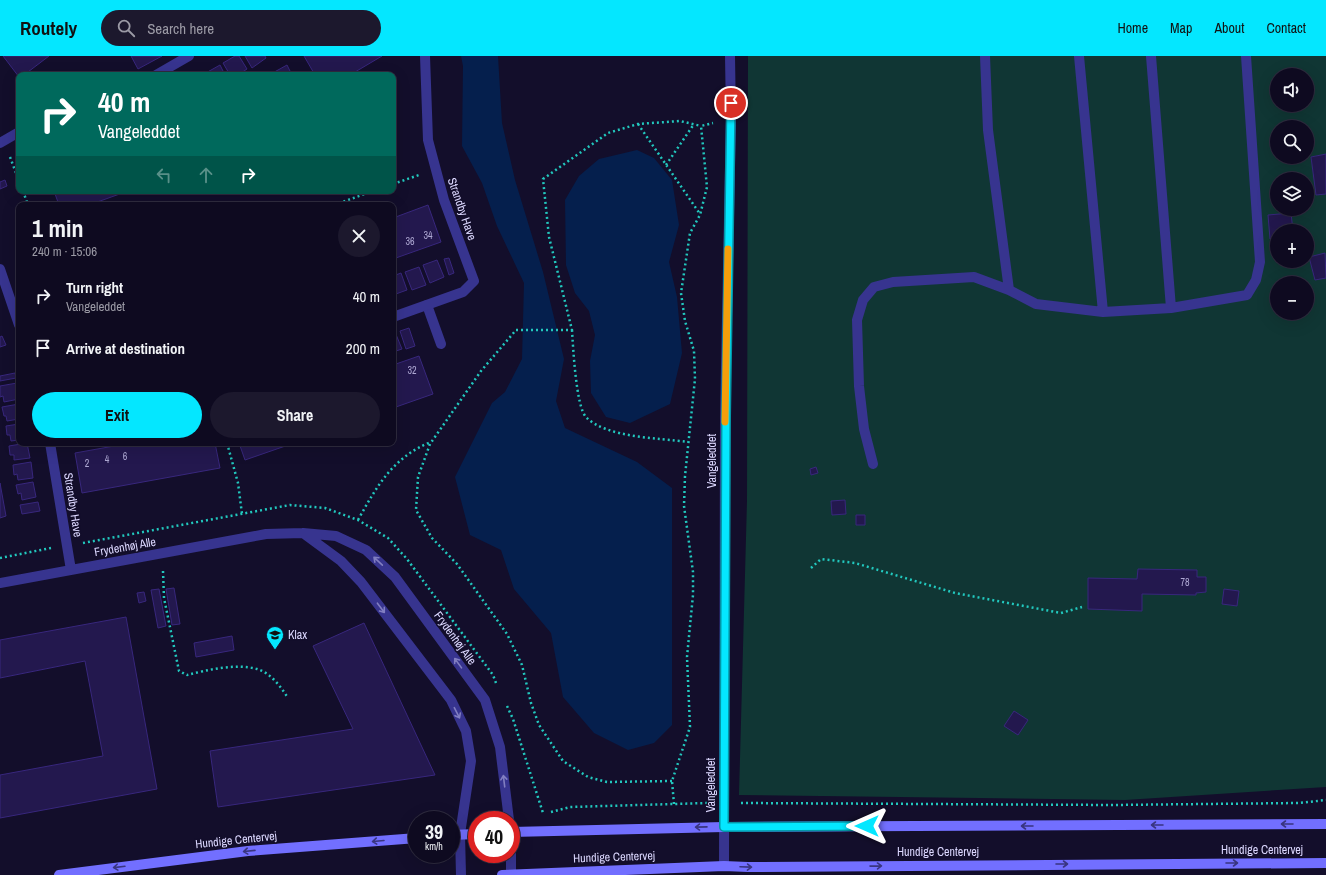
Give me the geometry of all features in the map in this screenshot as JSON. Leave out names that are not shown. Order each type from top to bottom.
[{"type":"street","points":[[161,72],[189,56]]},
{"type":"street","name":"Strandby Have","points":[[396,316],[463,292],[474,280],[444,200],[428,140],[425,56]]},
{"type":"street","name":"Vangeleddet","points":[[724,866],[726,417],[731,118],[730,56]]},
{"type":"street","points":[[986,56],[988,130],[1009,290]]},
{"type":"street","points":[[1079,56],[1102,312]]},
{"type":"street","points":[[1151,56],[1171,308]]},
{"type":"street","points":[[873,464],[864,429],[859,386],[857,320],[863,300],[874,287],[893,282],[974,277],[1009,290],[1036,304],[1102,312],[1171,308],[1247,295],[1256,280],[1260,262],[1246,56]]},
{"type":"street","points":[[1,140],[16,133]]},
{"type":"street","points":[[0,269],[16,315]]},
{"type":"street","points":[[427,305],[441,344]]},
{"type":"street","name":"Strandby Have","points":[[50,446],[71,570]]},
{"type":"street","points":[[303,533],[341,561],[361,582],[451,700],[466,731],[471,761],[460,815]]},
{"type":"street","name":"Frydenhøj Alle","points":[[0,583],[266,534],[303,533],[336,536],[366,550],[395,577],[485,700],[500,747],[508,811]]},
{"type":"street","points":[[520,832],[724,827],[1326,824]]},
{"type":"street","name":"Hundige Centervej","points":[[59,875],[248,851],[408,839]]},
{"type":"street","points":[[460,863],[461,875]]},
{"type":"street","points":[[508,875],[510,863]]},
{"type":"street","name":"Hundige Centervej","points":[[508,875],[724,866],[1326,863]]},
{"type":"path","points":[[688,442],[633,435],[602,428],[585,416],[580,401],[572,330],[548,237],[543,179],[608,133],[638,124],[680,121],[700,126],[731,118]]},
{"type":"path","points":[[638,124],[700,215]]},
{"type":"path","points":[[666,165],[694,124]]},
{"type":"path","points":[[674,804],[672,781],[690,727],[687,657],[693,595],[693,572],[684,506],[688,442],[695,379],[694,351],[685,321],[681,293],[690,233],[700,215],[707,187],[700,126]]},
{"type":"path","points":[[1,140],[16,174]]},
{"type":"path","points":[[396,183],[436,169]]},
{"type":"path","points":[[342,202],[365,194]]},
{"type":"path","points":[[572,330],[516,330],[481,371],[432,441],[418,477],[416,510],[432,538],[457,564],[507,634],[522,665],[531,704],[539,725],[563,761],[588,777],[607,782],[672,781]]},
{"type":"path","points":[[358,520],[384,476],[418,447],[432,441]]},
{"type":"path","points":[[228,446],[238,483],[242,514]]},
{"type":"path","points":[[0,558],[290,506],[325,508],[358,520],[388,538],[407,559],[493,675],[498,688]]},
{"type":"path","points":[[159,529],[164,598],[179,671],[187,675],[202,671],[239,668],[258,669],[278,683],[288,698]]},
{"type":"path","points":[[810,568],[821,559],[855,563],[955,593],[1061,613],[1082,607]]},
{"type":"path","points":[[504,700],[513,719],[543,814],[546,831]]},
{"type":"path","points":[[537,818],[543,814],[570,807],[674,804],[1120,805],[1298,803],[1326,800]]},
{"type":"green space","points":[[748,56],[1326,56],[1326,787],[1125,800],[739,795],[747,501]]},
{"type":"water","points":[[461,56],[498,56],[502,123],[515,180],[543,272],[564,359],[556,401],[565,428],[637,462],[672,488],[672,725],[654,743],[628,750],[594,733],[563,697],[551,633],[514,589],[501,550],[470,535],[455,477],[492,403],[505,392],[522,359],[524,283],[497,226],[482,183],[462,146],[463,66]]},
{"type":"water","points":[[637,150],[654,158],[672,180],[679,225],[669,262],[677,297],[682,353],[670,404],[630,423],[606,417],[591,393],[590,361],[595,335],[589,311],[575,293],[566,265],[565,200],[579,176],[599,159]]},
{"type":"building","points":[[3,56],[49,56],[28,72],[16,73]]},
{"type":"building","points":[[131,56],[162,56],[138,69]]},
{"type":"building","points":[[235,56],[239,56],[247,69],[242,72],[228,72],[223,63]]},
{"type":"building","points":[[245,56],[265,56],[266,58],[252,68]]},
{"type":"building","points":[[304,56],[382,56],[355,72],[313,72]]},
{"type":"building","points":[[220,65],[224,72],[208,72]]},
{"type":"building","points":[[287,65],[290,72],[274,72]]},
{"type":"building","points":[[1326,154],[1326,194],[1316,195],[1312,164],[1314,164],[1314,156]]},
{"type":"building","points":[[5,180],[7,186],[0,189],[0,182]]},
{"type":"building","points":[[55,194],[120,194],[97,202],[58,202]]},
{"type":"building","points":[[428,205],[441,242],[396,258],[396,217]]},
{"type":"building","points":[[1268,215],[1291,216],[1292,224],[1270,224],[1270,239]]},
{"type":"building","points":[[1325,253],[1326,278],[1315,280],[1312,268],[1314,268],[1314,256]]},
{"type":"building","points":[[449,258],[454,273],[449,275],[444,259]]},
{"type":"building","points":[[437,260],[444,277],[430,283],[423,265]]},
{"type":"building","points":[[419,267],[426,285],[412,290],[405,272]]},
{"type":"building","points":[[401,273],[407,290],[396,294],[396,275]]},
{"type":"building","points":[[409,328],[415,346],[406,349],[400,331]]},
{"type":"building","points":[[396,334],[402,349],[396,351]]},
{"type":"building","points":[[2,336],[6,345],[0,347],[0,337]]},
{"type":"building","points":[[419,356],[433,394],[396,407],[396,364]]},
{"type":"building","points":[[15,373],[16,378],[0,381],[0,376]]},
{"type":"building","points":[[16,383],[16,400],[4,402],[3,396],[0,397],[0,386]]},
{"type":"building","points":[[16,405],[16,420],[7,421],[2,407]]},
{"type":"building","points":[[16,424],[16,440],[11,441],[10,435],[7,435],[6,426]]},
{"type":"building","points":[[9,446],[28,446],[30,458],[14,460],[14,455],[10,455]]},
{"type":"building","points":[[114,446],[216,446],[220,468],[82,493],[75,453]]},
{"type":"building","points":[[240,446],[285,446],[245,460]]},
{"type":"building","points":[[31,462],[33,478],[18,480],[17,474],[14,475],[13,465]]},
{"type":"building","points":[[816,467],[818,473],[811,475],[810,469]]},
{"type":"building","points":[[33,482],[36,497],[22,500],[21,493],[18,494],[16,485]]},
{"type":"building","points":[[0,483],[6,516],[0,518]]},
{"type":"building","points":[[845,500],[846,514],[832,515],[831,501]]},
{"type":"building","points":[[38,502],[40,511],[22,514],[20,505]]},
{"type":"building","points":[[856,515],[865,515],[865,525],[856,525]]},
{"type":"building","points":[[1138,569],[1197,570],[1197,577],[1206,577],[1206,592],[1196,593],[1196,595],[1142,594],[1142,611],[1088,609],[1088,578],[1137,579]]},
{"type":"building","points":[[174,588],[180,624],[172,625],[166,589]]},
{"type":"building","points":[[159,589],[166,626],[158,628],[151,590]]},
{"type":"building","points":[[1224,589],[1239,591],[1237,606],[1222,604]]},
{"type":"building","points":[[144,592],[146,601],[139,603],[137,593]]},
{"type":"building","points":[[126,617],[157,789],[0,818],[0,775],[103,756],[85,661],[0,678],[0,640]]},
{"type":"building","points":[[364,623],[435,775],[218,807],[210,751],[353,729],[313,646]]},
{"type":"building","points":[[232,636],[234,650],[196,657],[194,643]]},
{"type":"building","points":[[1014,711],[1028,720],[1018,735],[1004,726]]},
{"type":"slow traffic","points":[[725,422],[728,249]]},
{"type":"place","name":"Klax","points":[[275,650]]},
{"type":"route","points":[[731,103],[726,417],[724,827],[867,826]]}]
